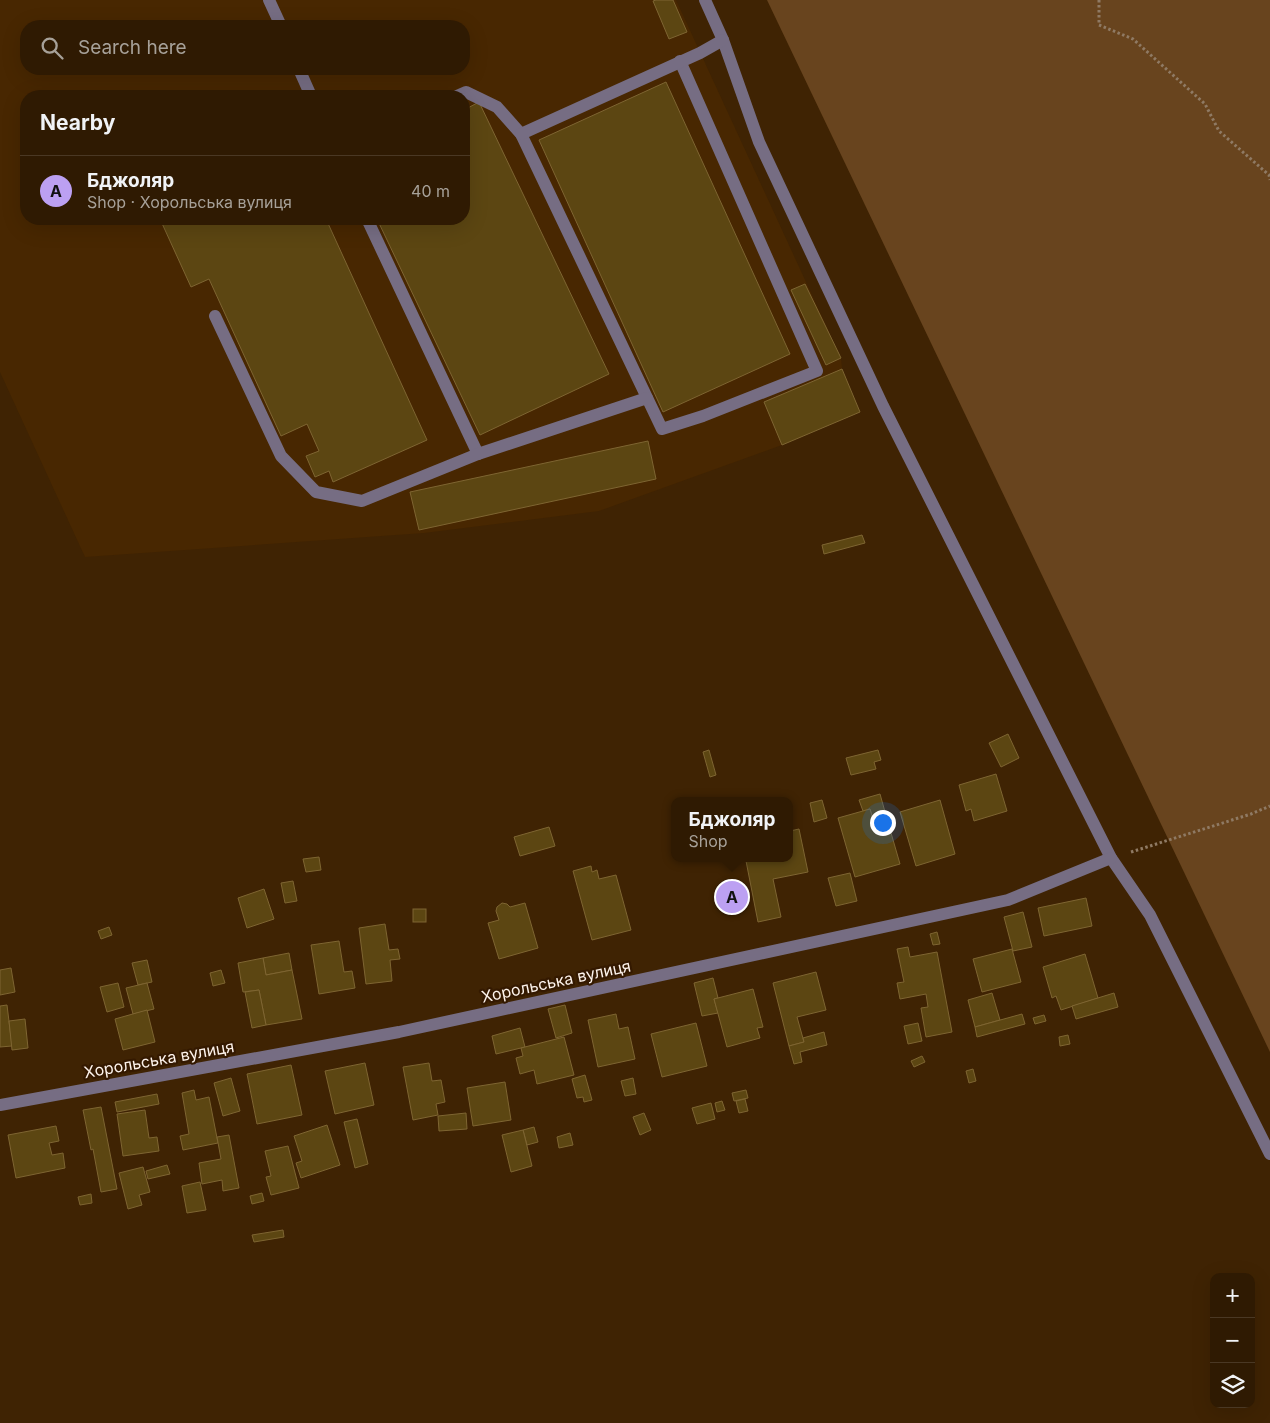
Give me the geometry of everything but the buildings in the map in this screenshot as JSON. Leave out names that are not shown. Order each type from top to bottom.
[{"type":"street","points":[[269,0],[278,20]]},
{"type":"street","points":[[705,0],[723,40],[759,142],[883,406],[1112,858],[1150,915],[1270,1154]]},
{"type":"street","points":[[522,134],[700,53],[723,40]]},
{"type":"street","points":[[470,94],[497,107],[522,134],[662,429],[703,416],[817,371],[680,61]]},
{"type":"street","points":[[302,75],[308,90]]},
{"type":"street","points":[[370,225],[478,454]]},
{"type":"street","points":[[215,316],[281,456],[316,492],[362,501],[478,454],[647,398]]},
{"type":"street","name":"Хорольська вулиця","points":[[0,1105],[399,1032],[1008,900],[1112,858]]},
{"type":"path","points":[[1099,0],[1099,24],[1132,39],[1205,104],[1219,131],[1269,175],[1270,180]]},
{"type":"path","points":[[1112,858],[1251,814],[1270,806]]},
{"type":"shaded area","points":[[0,0],[676,0],[841,358],[842,369],[860,412],[782,445],[599,511],[424,533],[85,557],[0,372]]},
{"type":"shaded area","points":[[767,0],[1270,0],[1270,1052]]},
{"type":"place","name":"Бджоляр","points":[[732,897]]}]
